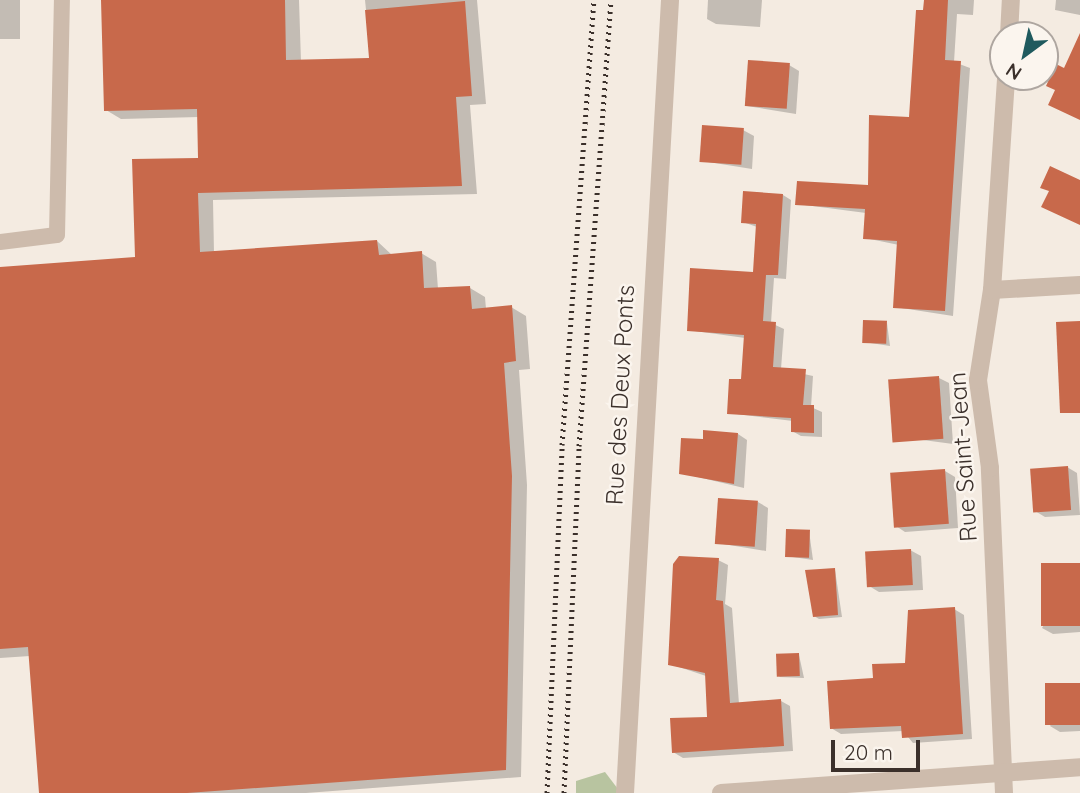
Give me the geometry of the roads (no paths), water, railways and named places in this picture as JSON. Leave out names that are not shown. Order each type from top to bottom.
[{"type":"street","name":"Rue des Deux Ponts","points":[[625,793],[670,0]]},
{"type":"street","points":[[1010,21],[1012,0]]},
{"type":"street","name":"Rue Saint-Jean","points":[[1004,793],[990,468],[978,380],[992,290],[1005,91]]},
{"type":"street","points":[[992,290],[1080,285]]},
{"type":"street","points":[[721,793],[1080,767]]},
{"type":"lane","points":[[0,242],[57,235],[62,0]]},
{"type":"railway","points":[[547,793],[562,445],[594,0]]},
{"type":"railway","points":[[564,793],[579,446],[611,0]]}]
